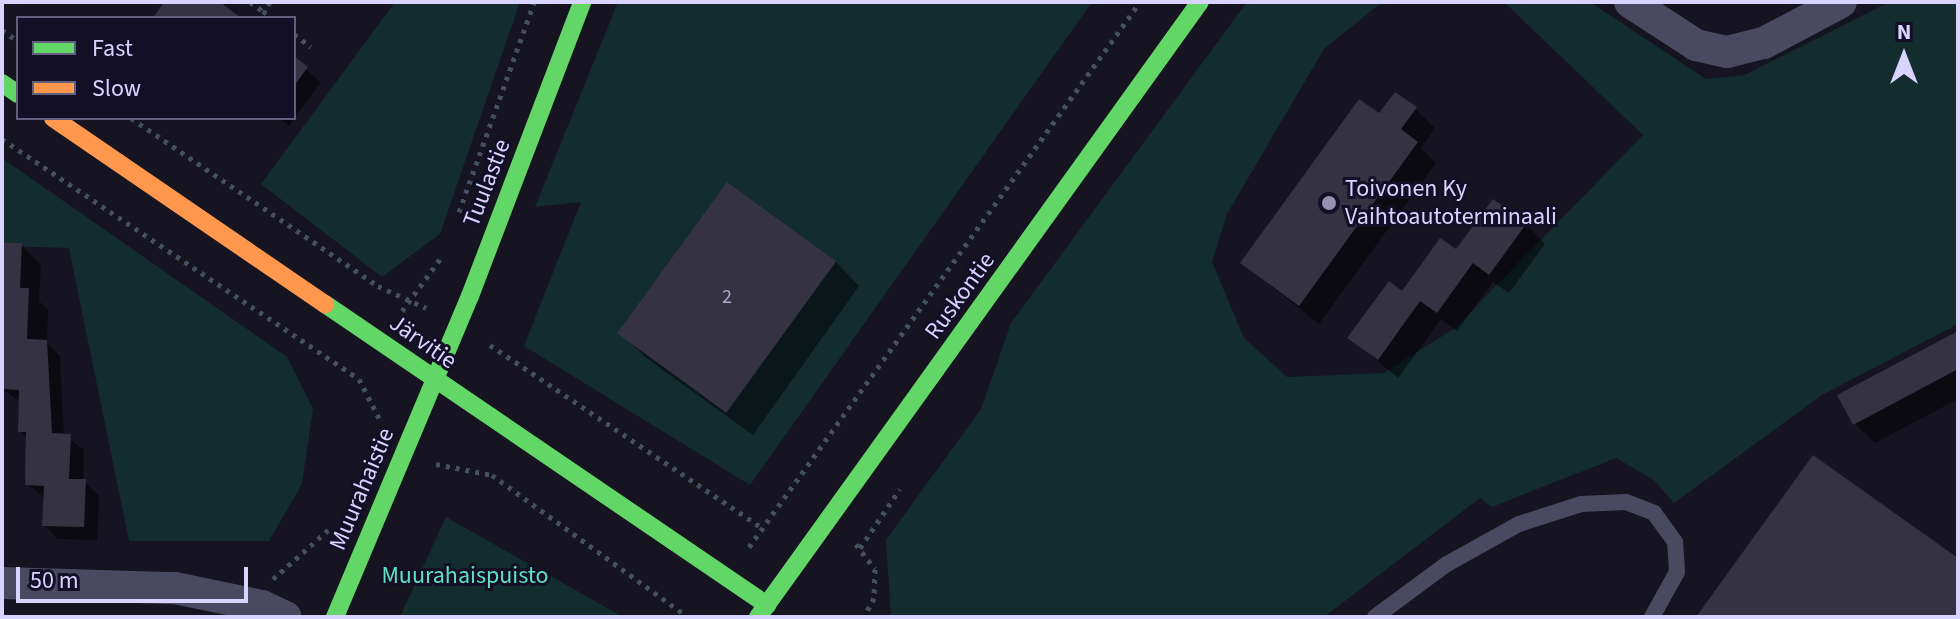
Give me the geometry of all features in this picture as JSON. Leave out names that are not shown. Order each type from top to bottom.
[{"type":"street","name":"Tuulastie","points":[[435,380],[582,2]]},
{"type":"street","name":"Ruskontie","points":[[771,613],[1200,2]]},
{"type":"street","points":[[1630,2],[1696,45],[1727,52],[1764,43],[1841,2]]},
{"type":"street","name":"Järvitie","points":[[56,120],[731,579],[771,613]]},
{"type":"street","name":"Muurahaistie","points":[[335,617],[435,380]]},
{"type":"street","points":[[2,583],[175,588],[274,612]]},
{"type":"lane","points":[[1375,617],[1447,564],[1519,524],[1581,504],[1626,502],[1654,513],[1675,542],[1677,572],[1652,617]]},
{"type":"path","points":[[250,2],[269,16]]},
{"type":"path","points":[[263,11],[270,2]]},
{"type":"path","points":[[454,226],[534,2]]},
{"type":"path","points":[[731,579],[761,527],[1140,2]]},
{"type":"path","points":[[296,36],[311,47]]},
{"type":"path","points":[[2,139],[359,379],[376,416],[437,465],[492,475],[688,617]]},
{"type":"path","points":[[359,379],[448,241]]},
{"type":"path","points":[[373,428],[376,416]]},
{"type":"path","points":[[274,612],[273,579],[295,555],[326,534],[333,520]]},
{"type":"green space","points":[[395,2],[520,2],[440,234],[382,277],[261,184]]},
{"type":"green space","points":[[618,2],[1092,2],[750,485],[524,346],[581,202],[535,207]]},
{"type":"green space","points":[[1247,2],[1382,2],[1324,49],[1227,214],[1212,262],[1244,338],[1287,377],[1384,373],[1455,328],[1643,135],[1504,2],[1590,2],[1706,79],[1745,75],[1889,2],[1958,2],[1958,324],[1822,395],[1674,503],[1654,480],[1616,458],[1492,507],[1480,498],[1324,617],[891,617],[886,540],[981,409],[1011,323]]},
{"type":"green space","points":[[2,158],[287,357],[313,409],[302,484],[269,541],[129,541],[69,248],[2,246]]},
{"type":"green space","name":"Muurahaispuisto","points":[[446,517],[623,617],[400,617]]},
{"type":"building","points":[[164,2],[220,2],[238,16],[154,16]]},
{"type":"building","points":[[296,58],[308,67],[296,83]]},
{"type":"building","name":"Toivonen Ky Vaihtoautoterminaali","points":[[1395,92],[1417,107],[1401,129],[1418,142],[1299,306],[1240,263],[1359,99],[1379,113]]},
{"type":"building","points":[[727,182],[836,261],[726,413],[617,333]]},
{"type":"building","points":[[1493,199],[1527,223],[1489,275],[1473,263],[1437,313],[1420,301],[1378,360],[1347,338],[1389,281],[1402,291],[1440,238],[1456,249]]},
{"type":"building","points":[[2,243],[22,243],[20,288],[29,288],[27,339],[47,340],[52,433],[71,434],[69,479],[86,479],[84,527],[42,526],[44,486],[25,485],[26,432],[18,432],[19,390],[2,389]]},
{"type":"building","points":[[1958,331],[1958,369],[1853,425],[1837,395]]},
{"type":"building","points":[[1813,455],[1958,558],[1956,617],[1696,617]]},
{"type":"traffic: fast","points":[[335,617],[470,296],[582,2]]},
{"type":"traffic: fast","points":[[758,617],[1200,2]]},
{"type":"traffic: fast","points":[[2,83],[16,93]]},
{"type":"traffic: fast","points":[[325,304],[767,605]]},
{"type":"traffic: slow","points":[[56,120],[325,304]]},
{"type":"place","name":"Toivonen Ky Vaihtoautoterminaali","points":[[1329,203]]}]
